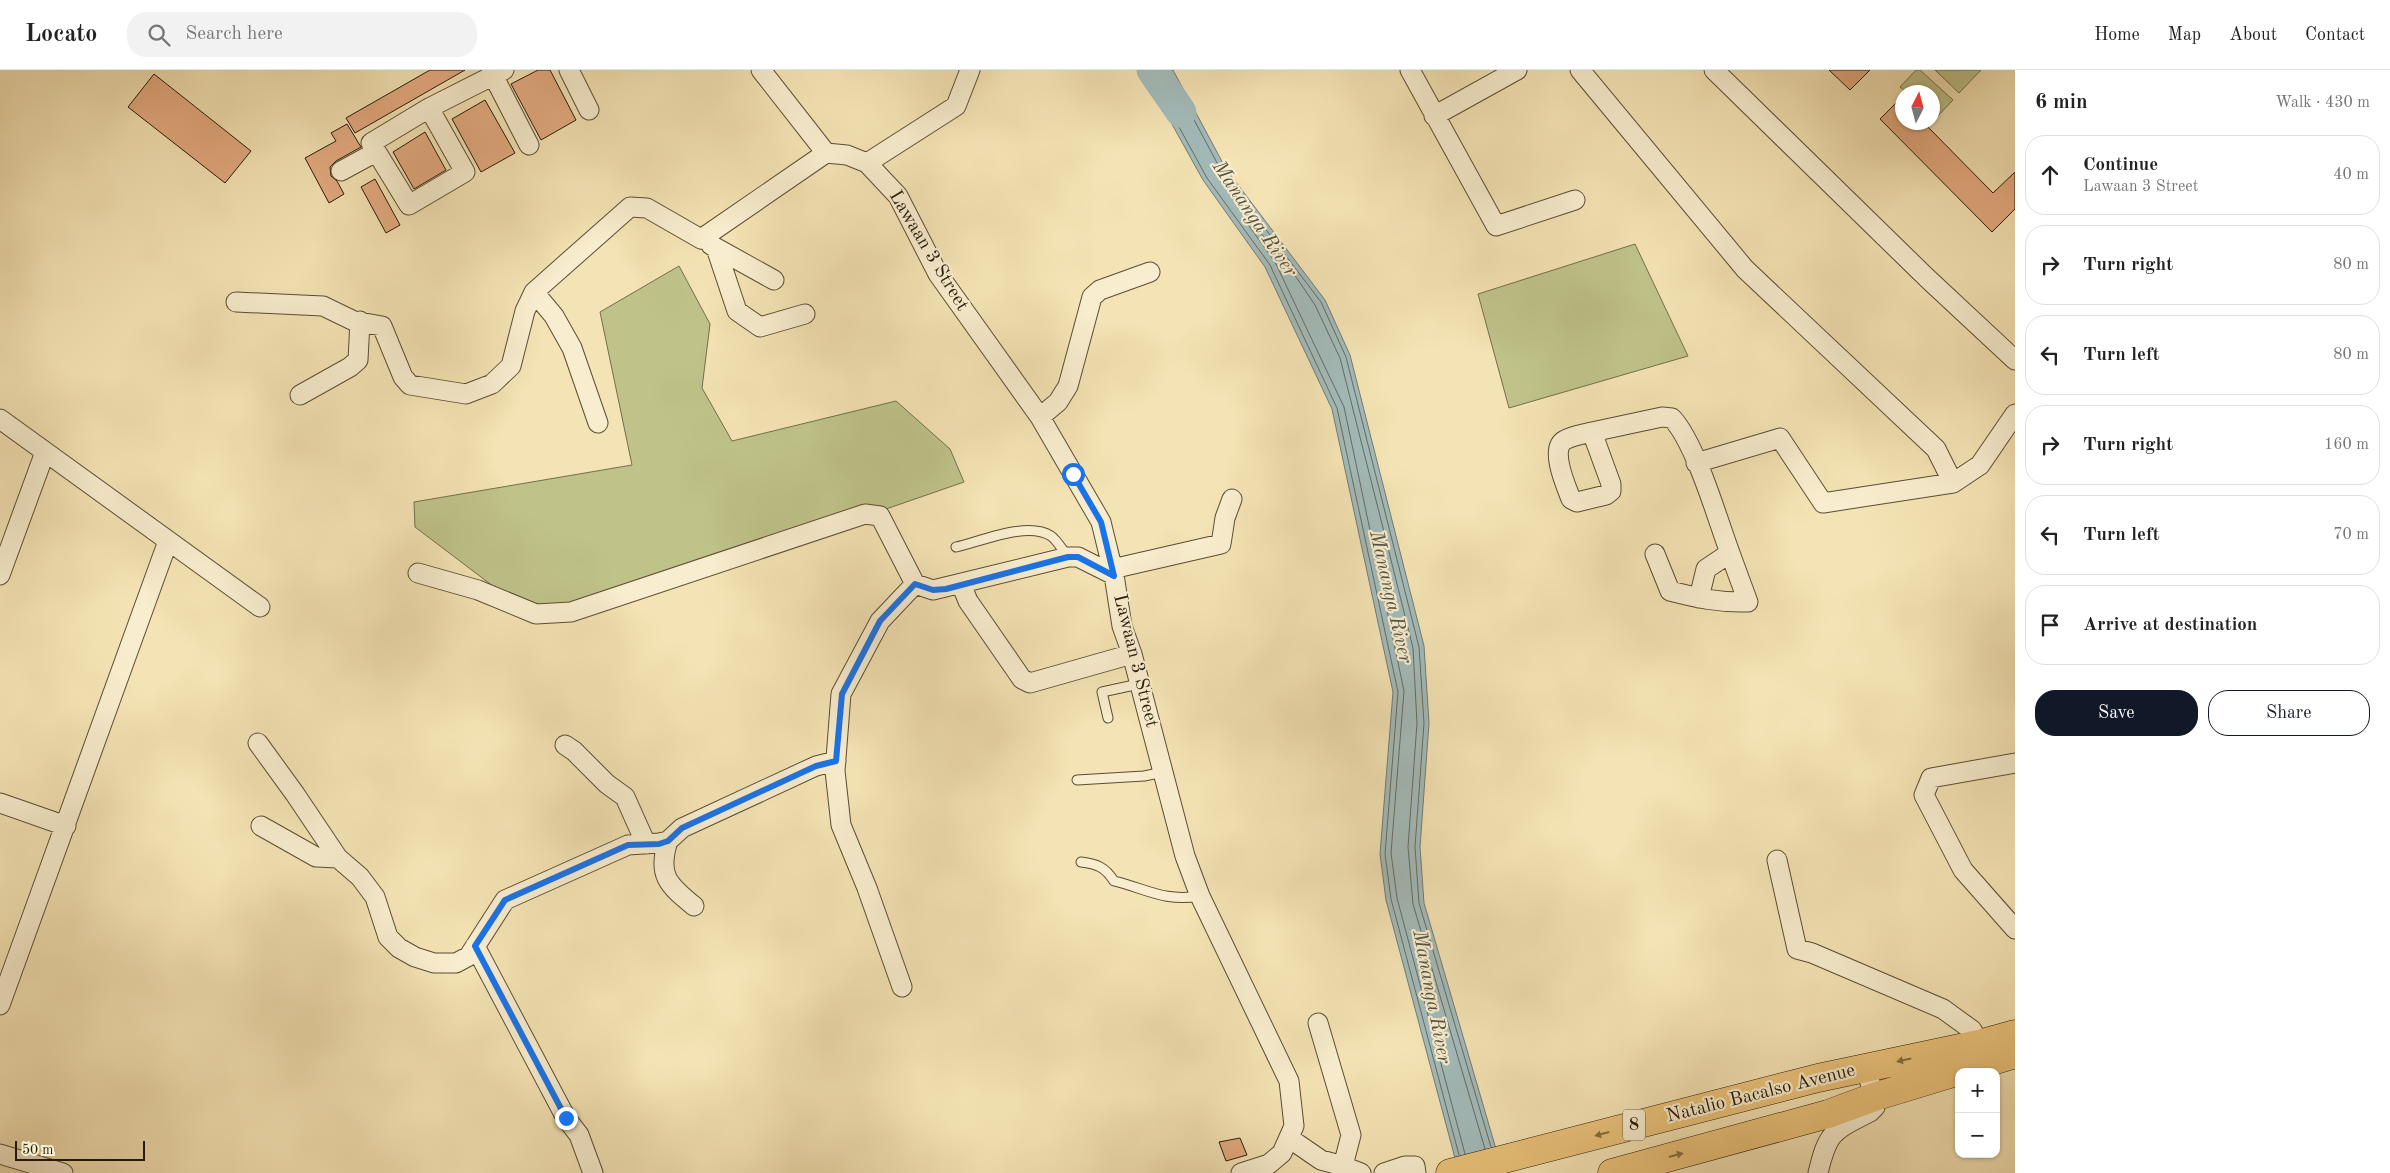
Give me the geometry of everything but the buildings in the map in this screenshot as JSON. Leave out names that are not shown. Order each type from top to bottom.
[{"type":"main road","name":"Natalio Bacalso Avenue","points":[[1450,1173],[1818,1078],[1979,1044],[2015,1034]]},
{"type":"main road","name":"Natalio Bacalso Avenue","points":[[1612,1173],[1828,1114],[1874,1097],[2015,1054]]},
{"type":"street","points":[[569,70],[589,110]]},
{"type":"street","points":[[708,244],[826,153],[761,70]]},
{"type":"street","points":[[866,163],[956,106],[970,70]]},
{"type":"street","points":[[1410,70],[1496,226],[1575,200]]},
{"type":"street","points":[[1434,116],[1517,70]]},
{"type":"street","points":[[1580,70],[1744,269],[1936,449],[1953,483]]},
{"type":"street","points":[[1714,70],[1927,278],[2015,360]]},
{"type":"street","points":[[429,108],[464,172],[409,205],[371,143],[429,108],[499,73],[529,146]]},
{"type":"street","points":[[341,171],[376,152]]},
{"type":"street","name":"Lawaan 3 Street","points":[[826,153],[837,152],[866,163],[898,196],[938,274],[1040,418],[1101,522],[1113,572],[1122,626],[1132,654],[1185,856],[1200,896],[1289,1081],[1294,1126],[1282,1153],[1269,1164],[1241,1173]]},
{"type":"street","points":[[236,302],[322,306],[354,321],[382,326],[403,377],[410,385],[466,394],[492,384],[511,366],[525,311],[534,292],[630,207],[647,208],[774,280]]},
{"type":"street","points":[[708,244],[737,311],[760,327],[805,314]]},
{"type":"street","points":[[1040,418],[1058,402],[1068,386],[1092,298],[1100,290],[1150,272]]},
{"type":"street","points":[[534,292],[554,316],[572,348],[598,423]]},
{"type":"street","points":[[300,395],[350,367],[358,360],[360,321]]},
{"type":"street","points":[[1696,463],[1780,438],[1823,503],[1953,483],[1980,465],[2015,414]]},
{"type":"street","points":[[1592,432],[1662,417],[1672,418],[1680,426],[1696,463],[1748,602],[1724,603],[1670,591],[1656,554]]},
{"type":"street","points":[[0,420],[260,607]]},
{"type":"street","points":[[0,575],[45,452]]},
{"type":"street","points":[[418,573],[478,590],[536,614],[571,612],[865,514],[880,516],[915,584],[933,590],[1068,557],[1078,557],[1113,572],[1221,544],[1225,518],[1232,499]]},
{"type":"street","points":[[0,1006],[168,541]]},
{"type":"street","points":[[1699,598],[1706,568],[1730,553]]},
{"type":"street","points":[[902,987],[867,888],[841,825],[836,761],[842,694],[880,621],[915,584]]},
{"type":"street","points":[[961,584],[968,601],[1016,671],[1022,679],[1030,683],[1132,654]]},
{"type":"street","points":[[258,743],[338,858],[360,878],[375,897],[388,937],[399,948],[415,957],[440,964],[456,963],[469,956],[505,900],[628,845],[668,841]]},
{"type":"street","points":[[565,745],[624,797],[633,812],[646,844]]},
{"type":"street","points":[[694,906],[672,888],[665,874],[663,854],[668,841],[682,828],[816,766],[836,761]]},
{"type":"street","points":[[2015,763],[1931,778],[1924,795],[1963,870],[2015,929]]},
{"type":"street","points":[[0,803],[66,826]]},
{"type":"street","points":[[261,826],[316,857],[338,858]]},
{"type":"street","points":[[1777,860],[1797,949],[1812,953],[1944,1009],[1972,1030],[1979,1044]]},
{"type":"street","points":[[475,946],[566,1118],[579,1135],[593,1173]]},
{"type":"street","points":[[1318,1023],[1351,1135],[1343,1166]]},
{"type":"street","points":[[1818,1173],[1824,1150],[1832,1134],[1873,1110],[1874,1097],[1867,1068]]},
{"type":"street","points":[[1289,1138],[1321,1160],[1361,1173]]},
{"type":"street","points":[[1,1156],[63,1173]]},
{"type":"street","points":[[1384,1173],[1405,1166],[1415,1166],[1416,1173]]},
{"type":"lane","points":[[956,547],[1016,531],[1035,529],[1052,536],[1068,557]]},
{"type":"lane","points":[[1108,718],[1102,692],[1139,684]]},
{"type":"lane","points":[[1077,780],[1144,776],[1164,772]]},
{"type":"lane","points":[[1081,862],[1096,864],[1106,870],[1114,881],[1162,896],[1183,899],[1200,896]]},
{"type":"green space","points":[[1916,70],[1920,70],[1936,85],[1902,85]]},
{"type":"green space","points":[[1935,70],[1981,70],[1959,93]]},
{"type":"green space","points":[[1940,88],[1953,100],[1940,114]]},
{"type":"green space","points":[[1635,244],[1688,356],[1509,408],[1478,294]]},
{"type":"green space","points":[[679,266],[710,324],[702,388],[732,441],[896,401],[950,449],[964,482],[586,613],[539,621],[415,527],[414,502],[632,465],[600,312]]},
{"type":"water","points":[[1168,70],[1173,70],[1226,169],[1325,300],[1350,355],[1424,646],[1429,723],[1420,847],[1424,903],[1503,1173],[1459,1173],[1386,900],[1380,854],[1393,692],[1332,409],[1265,267],[1203,180],[1148,81]]},
{"type":"waterway","name":"Mananga River","points":[[1152,70],[1181,112]]},
{"type":"route","points":[[566,1118],[475,946],[505,900],[562,876],[593,859],[628,845],[659,844],[668,841],[682,828],[816,766],[836,761],[842,694],[880,621],[915,584],[918,587],[933,590],[946,589],[1068,557],[1078,557],[1114,576],[1101,522],[1073,474]]}]
